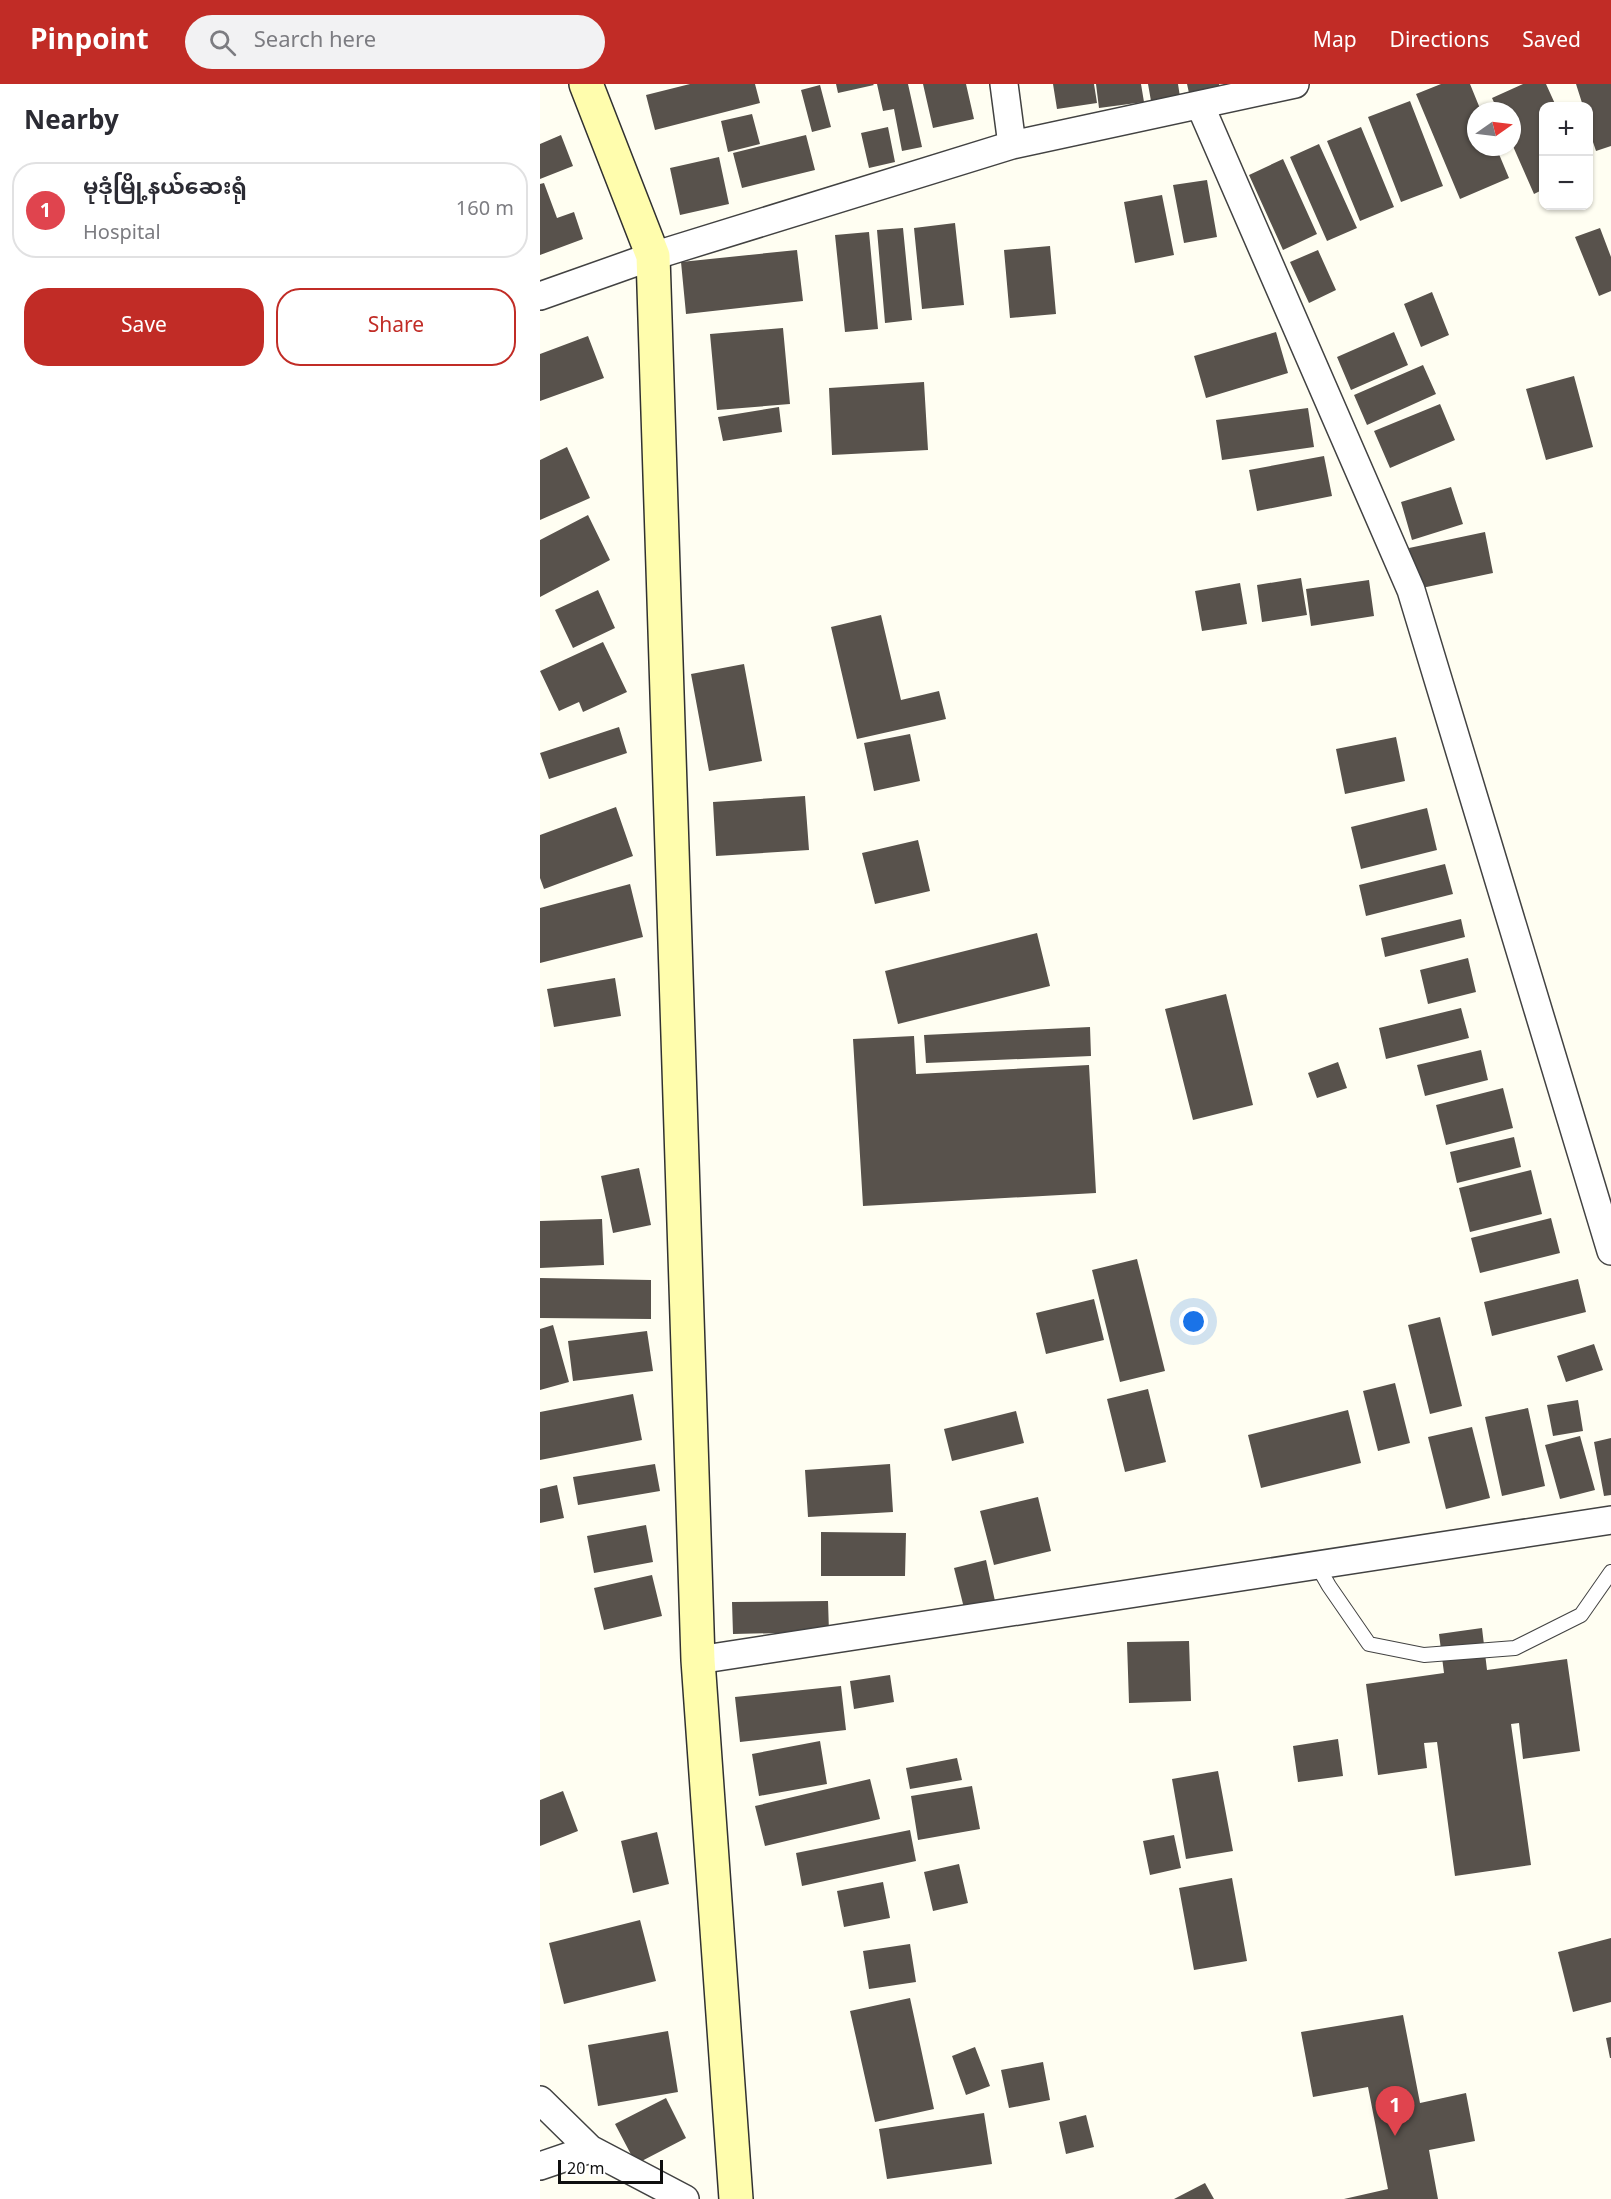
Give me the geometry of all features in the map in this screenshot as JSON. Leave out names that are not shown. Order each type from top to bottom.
[{"type":"main road","points":[[586,84],[653,256],[698,1660],[736,2199]]},
{"type":"street","points":[[1004,84],[1012,145]]},
{"type":"street","points":[[540,296],[653,256],[1012,145],[1295,84]]},
{"type":"street","points":[[1200,105],[1412,590],[1611,1251]]},
{"type":"street","points":[[698,1660],[1611,1520]]},
{"type":"street","points":[[540,2100],[590,2149],[685,2199]]},
{"type":"street","points":[[540,2166],[590,2149]]},
{"type":"lane","points":[[1317,1565],[1369,1644],[1424,1655],[1515,1647],[1581,1615],[1611,1572]]},
{"type":"building","points":[[690,84],[755,84],[760,103],[655,130],[646,95]]},
{"type":"building","points":[[836,84],[873,84],[874,85],[838,93]]},
{"type":"building","points":[[877,84],[908,84],[922,147],[902,151],[894,109],[883,111]]},
{"type":"building","points":[[923,84],[966,84],[974,119],[933,128]]},
{"type":"building","points":[[1053,84],[1094,84],[1097,103],[1057,109]]},
{"type":"building","points":[[1096,84],[1141,84],[1144,102],[1099,108]]},
{"type":"building","points":[[1148,84],[1178,84],[1180,97],[1151,101]]},
{"type":"building","points":[[1187,84],[1219,84],[1220,88],[1189,93]]},
{"type":"building","points":[[1441,84],[1470,84],[1477,102],[1467,102],[1467,156],[1500,156],[1509,178],[1460,199],[1416,94]]},
{"type":"building","points":[[1523,84],[1546,84],[1554,102],[1539,102],[1539,192],[1534,194],[1517,156],[1521,156],[1521,102],[1494,102],[1492,98]]},
{"type":"building","points":[[1576,84],[1611,84],[1611,146],[1596,151],[1593,142],[1593,102],[1582,102]]},
{"type":"building","points":[[820,85],[831,127],[812,132],[801,90]]},
{"type":"building","points":[[1410,101],[1443,186],[1401,202],[1368,117]]},
{"type":"building","points":[[752,114],[760,144],[728,152],[721,121]]},
{"type":"building","points":[[888,127],[895,162],[869,168],[861,133]]},
{"type":"building","points":[[1361,127],[1394,207],[1360,221],[1327,141]]},
{"type":"building","points":[[561,135],[573,166],[540,179],[540,144]]},
{"type":"building","points":[[806,135],[815,170],[742,188],[733,153]]},
{"type":"building","points":[[1319,144],[1357,228],[1327,241],[1290,157]]},
{"type":"building","points":[[719,157],[729,204],[680,215],[670,168]]},
{"type":"building","points":[[1283,159],[1317,234],[1283,250],[1249,175]]},
{"type":"building","points":[[1207,180],[1217,237],[1184,243],[1173,185]]},
{"type":"building","points":[[544,183],[557,218],[574,212],[583,239],[540,255],[540,184]]},
{"type":"building","points":[[1162,195],[1174,255],[1135,263],[1124,202]]},
{"type":"building","points":[[955,223],[964,305],[922,309],[914,228]]},
{"type":"building","points":[[903,228],[912,320],[885,323],[877,230]]},
{"type":"building","points":[[1600,228],[1611,257],[1611,291],[1599,296],[1575,237]]},
{"type":"building","points":[[869,232],[878,329],[845,332],[835,235]]},
{"type":"building","points":[[1050,246],[1056,314],[1010,318],[1004,250]]},
{"type":"building","points":[[797,250],[803,301],[686,314],[681,262]]},
{"type":"building","points":[[1318,250],[1336,290],[1309,303],[1290,262]]},
{"type":"building","points":[[1432,292],[1449,335],[1421,347],[1404,304]]},
{"type":"building","points":[[783,328],[790,404],[717,410],[710,334]]},
{"type":"building","points":[[1276,332],[1288,373],[1206,398],[1194,356]]},
{"type":"building","points":[[1394,332],[1408,365],[1351,390],[1337,357]]},
{"type":"building","points":[[588,336],[604,378],[540,401],[540,354]]},
{"type":"building","points":[[1423,365],[1436,394],[1367,425],[1354,395]]},
{"type":"building","points":[[1574,376],[1593,447],[1546,460],[1526,389]]},
{"type":"building","points":[[924,382],[928,450],[832,455],[829,388]]},
{"type":"building","points":[[1440,404],[1455,440],[1390,468],[1374,431]]},
{"type":"building","points":[[779,407],[782,432],[723,441],[718,417]]},
{"type":"building","points":[[1308,408],[1314,447],[1222,460],[1216,420]]},
{"type":"building","points":[[567,447],[590,498],[540,520],[540,460]]},
{"type":"building","points":[[1324,456],[1332,496],[1257,511],[1249,470]]},
{"type":"building","points":[[1451,487],[1463,524],[1412,540],[1401,502]]},
{"type":"building","points":[[588,515],[610,560],[540,597],[540,540]]},
{"type":"building","points":[[1485,532],[1493,573],[1417,589],[1409,548]]},
{"type":"building","points":[[1301,578],[1307,615],[1262,622],[1257,585]]},
{"type":"building","points":[[1369,580],[1374,616],[1311,626],[1306,589]]},
{"type":"building","points":[[1240,583],[1247,624],[1202,631],[1195,591]]},
{"type":"building","points":[[598,590],[615,628],[573,648],[555,610]]},
{"type":"building","points":[[881,615],[901,700],[939,691],[946,719],[857,739],[831,627]]},
{"type":"building","points":[[603,642],[627,692],[583,712],[579,702],[559,711],[540,671]]},
{"type":"building","points":[[744,664],[762,761],[709,771],[691,674]]},
{"type":"building","points":[[619,727],[627,753],[549,779],[540,753]]},
{"type":"building","points":[[910,734],[920,781],[874,791],[864,743]]},
{"type":"building","points":[[1396,737],[1405,781],[1345,794],[1336,749]]},
{"type":"building","points":[[805,796],[809,850],[716,856],[713,802]]},
{"type":"building","points":[[616,807],[633,856],[544,889],[540,878],[540,835]]},
{"type":"building","points":[[1427,808],[1437,850],[1361,869],[1351,827]]},
{"type":"building","points":[[918,840],[930,891],[875,904],[862,853]]},
{"type":"building","points":[[1445,864],[1453,894],[1366,916],[1359,885]]},
{"type":"building","points":[[630,884],[643,937],[540,963],[540,908]]},
{"type":"building","points":[[1461,919],[1465,937],[1385,957],[1381,938]]},
{"type":"building","points":[[1037,933],[1050,986],[898,1024],[885,971]]},
{"type":"building","points":[[1468,958],[1476,992],[1428,1004],[1420,970]]},
{"type":"building","points":[[615,978],[621,1016],[554,1027],[547,989]]},
{"type":"building","points":[[1226,994],[1253,1105],[1193,1120],[1165,1009]]},
{"type":"building","points":[[1461,1008],[1469,1038],[1386,1059],[1379,1028]]},
{"type":"building","points":[[1090,1027],[1091,1056],[926,1063],[924,1035]]},
{"type":"building","points":[[914,1036],[916,1074],[1089,1065],[1096,1193],[863,1206],[853,1039]]},
{"type":"building","points":[[1481,1050],[1488,1080],[1425,1096],[1417,1065]]},
{"type":"building","points":[[1338,1062],[1347,1088],[1317,1098],[1308,1073]]},
{"type":"building","points":[[1503,1088],[1513,1128],[1446,1145],[1436,1105]]},
{"type":"building","points":[[1514,1137],[1521,1167],[1457,1183],[1450,1152]]},
{"type":"building","points":[[639,1168],[651,1225],[613,1233],[601,1176]]},
{"type":"building","points":[[1531,1170],[1542,1214],[1470,1232],[1459,1188]]},
{"type":"building","points":[[1551,1218],[1560,1253],[1480,1273],[1471,1238]]},
{"type":"building","points":[[602,1219],[604,1265],[540,1268],[540,1221]]},
{"type":"building","points":[[1137,1259],[1165,1371],[1120,1382],[1092,1270]]},
{"type":"building","points":[[540,1278],[651,1280],[651,1319],[540,1318]]},
{"type":"building","points":[[1578,1279],[1586,1312],[1492,1336],[1484,1302]]},
{"type":"building","points":[[1094,1299],[1104,1340],[1046,1354],[1036,1313]]},
{"type":"building","points":[[1440,1317],[1462,1406],[1430,1414],[1408,1325]]},
{"type":"building","points":[[553,1325],[569,1382],[540,1390],[540,1329]]},
{"type":"building","points":[[647,1331],[653,1371],[573,1381],[568,1341]]},
{"type":"building","points":[[1594,1344],[1603,1370],[1566,1382],[1557,1356]]},
{"type":"building","points":[[1395,1383],[1410,1443],[1378,1451],[1363,1391]]},
{"type":"building","points":[[1148,1389],[1166,1462],[1125,1472],[1107,1399]]},
{"type":"building","points":[[633,1394],[642,1440],[540,1460],[540,1412]]},
{"type":"building","points":[[1578,1400],[1583,1431],[1553,1436],[1547,1405]]},
{"type":"building","points":[[1528,1408],[1545,1486],[1502,1496],[1485,1417]]},
{"type":"building","points":[[1348,1410],[1361,1463],[1261,1488],[1248,1435]]},
{"type":"building","points":[[1016,1411],[1024,1443],[952,1461],[944,1429]]},
{"type":"building","points":[[1472,1427],[1490,1498],[1446,1509],[1428,1437]]},
{"type":"building","points":[[1580,1436],[1595,1490],[1560,1499],[1545,1445]]},
{"type":"building","points":[[1611,1438],[1611,1495],[1604,1496],[1594,1442]]},
{"type":"building","points":[[655,1464],[660,1491],[578,1505],[573,1477]]},
{"type":"building","points":[[890,1464],[893,1512],[808,1517],[805,1470]]},
{"type":"building","points":[[557,1485],[564,1518],[540,1523],[540,1489]]},
{"type":"building","points":[[1038,1497],[1051,1551],[994,1565],[980,1511]]},
{"type":"building","points":[[646,1525],[653,1562],[594,1573],[587,1536]]},
{"type":"building","points":[[821,1532],[906,1533],[905,1576],[821,1576]]},
{"type":"building","points":[[986,1560],[995,1601],[964,1608],[954,1568]]},
{"type":"building","points":[[652,1575],[662,1616],[604,1630],[594,1588]]},
{"type":"building","points":[[828,1601],[829,1632],[733,1634],[732,1602]]},
{"type":"building","points":[[1482,1628],[1487,1670],[1567,1659],[1580,1751],[1523,1759],[1519,1723],[1511,1724],[1531,1865],[1455,1876],[1437,1742],[1424,1743],[1427,1768],[1378,1775],[1366,1684],[1444,1673],[1439,1634]]},
{"type":"building","points":[[1189,1641],[1191,1701],[1129,1703],[1127,1642]]},
{"type":"building","points":[[890,1675],[894,1702],[854,1709],[850,1681]]},
{"type":"building","points":[[841,1686],[846,1730],[740,1742],[735,1697]]},
{"type":"building","points":[[1338,1739],[1343,1776],[1298,1782],[1293,1746]]},
{"type":"building","points":[[820,1741],[827,1784],[759,1796],[752,1754]]},
{"type":"building","points":[[957,1758],[962,1780],[910,1789],[906,1768]]},
{"type":"building","points":[[1218,1771],[1233,1851],[1186,1859],[1172,1779]]},
{"type":"building","points":[[870,1779],[880,1819],[765,1846],[755,1806]]},
{"type":"building","points":[[972,1786],[980,1829],[918,1840],[911,1796]]},
{"type":"building","points":[[563,1791],[578,1831],[540,1846],[540,1800]]},
{"type":"building","points":[[910,1830],[916,1861],[802,1886],[796,1853]]},
{"type":"building","points":[[657,1832],[669,1884],[633,1893],[621,1841]]},
{"type":"building","points":[[1174,1835],[1181,1868],[1150,1875],[1143,1841]]},
{"type":"building","points":[[959,1864],[968,1903],[933,1911],[924,1872]]},
{"type":"building","points":[[1232,1878],[1247,1961],[1194,1970],[1179,1888]]},
{"type":"building","points":[[883,1882],[890,1918],[844,1927],[837,1891]]},
{"type":"building","points":[[640,1920],[656,1981],[564,2004],[549,1943]]},
{"type":"building","points":[[1611,1938],[1611,2002],[1573,2012],[1558,1952]]},
{"type":"building","points":[[910,1944],[916,1982],[869,1989],[863,1951]]},
{"type":"building","points":[[910,1998],[934,2109],[875,2122],[850,2011]]},
{"type":"building","points":[[1403,2015],[1420,2103],[1466,2093],[1475,2141],[1429,2150],[1438,2199],[1344,2199],[1388,2189],[1368,2087],[1313,2097],[1301,2032]]},
{"type":"building","points":[[668,2031],[678,2092],[598,2106],[588,2045]]},
{"type":"building","points":[[1611,2037],[1611,2058],[1610,2058],[1606,2038]]},
{"type":"building","points":[[975,2047],[990,2086],[966,2095],[952,2056]]},
{"type":"building","points":[[1043,2062],[1050,2100],[1009,2108],[1001,2070]]},
{"type":"building","points":[[666,2098],[686,2138],[636,2164],[615,2124]]},
{"type":"building","points":[[984,2113],[992,2164],[887,2179],[879,2129]]},
{"type":"building","points":[[1086,2115],[1094,2147],[1066,2154],[1059,2122]]},
{"type":"building","points":[[1205,2183],[1214,2199],[1174,2199]]},
{"type":"place","name":"မုဒုံမြို့နယ်ဆေးရုံ","points":[[1395,2136]]}]
